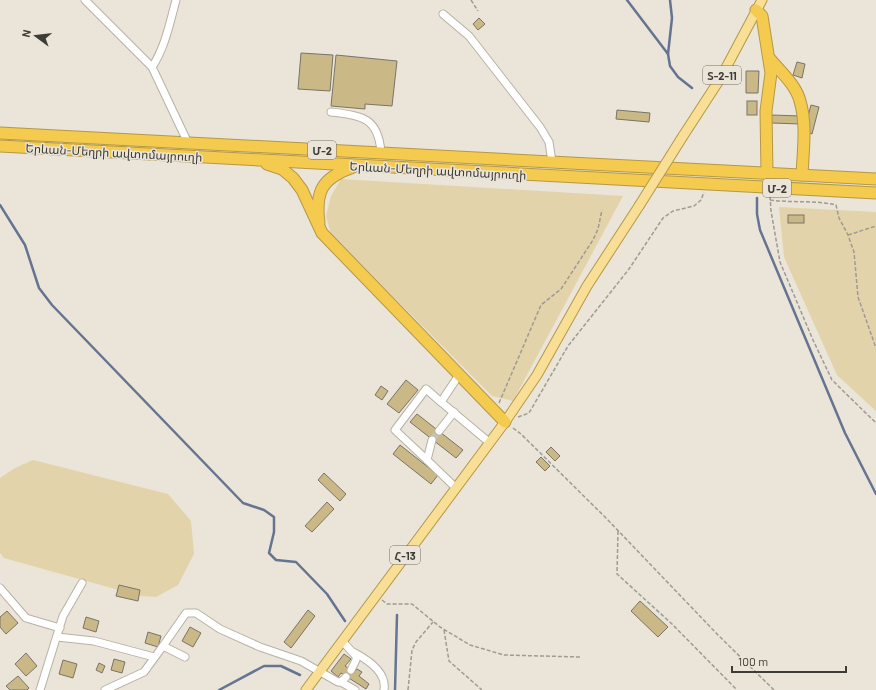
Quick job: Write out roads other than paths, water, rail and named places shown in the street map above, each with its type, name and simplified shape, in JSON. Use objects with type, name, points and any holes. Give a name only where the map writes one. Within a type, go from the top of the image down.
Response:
[{"type":"highway","points":[[756,10],[762,16],[770,59],[770,82],[766,111],[768,173]]},
{"type":"highway","points":[[770,59],[796,91],[800,101],[802,115],[802,175]]},
{"type":"highway","name":"Երևան-Մեղրի ավտոմայրուղի","points":[[0,133],[876,179]]},
{"type":"highway","name":"Երևան-Մեղրի ավտոմայրուղի","points":[[0,146],[876,193]]},
{"type":"highway","points":[[254,160],[282,169],[293,178],[302,190],[322,233],[459,376],[494,411],[509,422]]},
{"type":"highway","points":[[322,233],[318,204],[321,190],[324,184],[337,173],[356,165]]},
{"type":"main road","name":"Տ-2-11","points":[[659,174],[720,79],[762,0]]},
{"type":"main road","name":"Հ-13","points":[[306,689],[455,487],[509,422],[587,286],[659,174]]},
{"type":"street","points":[[85,0],[152,67],[188,143]]},
{"type":"street","points":[[152,67],[158,60],[176,0]]},
{"type":"street","points":[[443,14],[469,36],[540,127],[550,142],[552,162]]},
{"type":"street","points":[[332,112],[360,116],[371,124],[380,140],[381,152]]},
{"type":"street","points":[[441,402],[459,376]]},
{"type":"street","points":[[455,487],[395,430],[426,389],[490,443]]},
{"type":"street","points":[[439,431],[454,412]]},
{"type":"street","points":[[427,460],[432,440]]},
{"type":"street","points":[[40,690],[69,603],[82,583]]},
{"type":"street","points":[[0,588],[26,618],[60,628]]},
{"type":"street","points":[[105,690],[144,672],[186,613],[196,613],[220,629],[260,647],[301,661],[319,672],[344,679],[355,690]]},
{"type":"street","points":[[57,637],[94,641],[154,658]]},
{"type":"street","points":[[342,641],[355,653],[373,665],[381,675],[385,684],[384,690]]},
{"type":"street","points":[[163,646],[185,657]]},
{"type":"street","points":[[351,670],[356,660],[355,653]]},
{"type":"waterway","points":[[627,0],[668,54]]},
{"type":"waterway","points":[[670,0],[672,18],[668,54],[670,66],[678,77],[692,88]]},
{"type":"waterway","points":[[757,198],[757,214],[760,230],[845,433],[876,494]]},
{"type":"waterway","points":[[0,205],[25,245],[39,288],[52,305],[243,503],[264,510],[274,517],[274,532],[269,553],[276,560],[296,562],[327,594],[345,621]]},
{"type":"waterway","points":[[395,690],[397,615]]},
{"type":"waterway","points":[[219,690],[264,666],[281,666],[300,675]]},
{"type":"tunnel","points":[[432,440],[439,431]]}]
